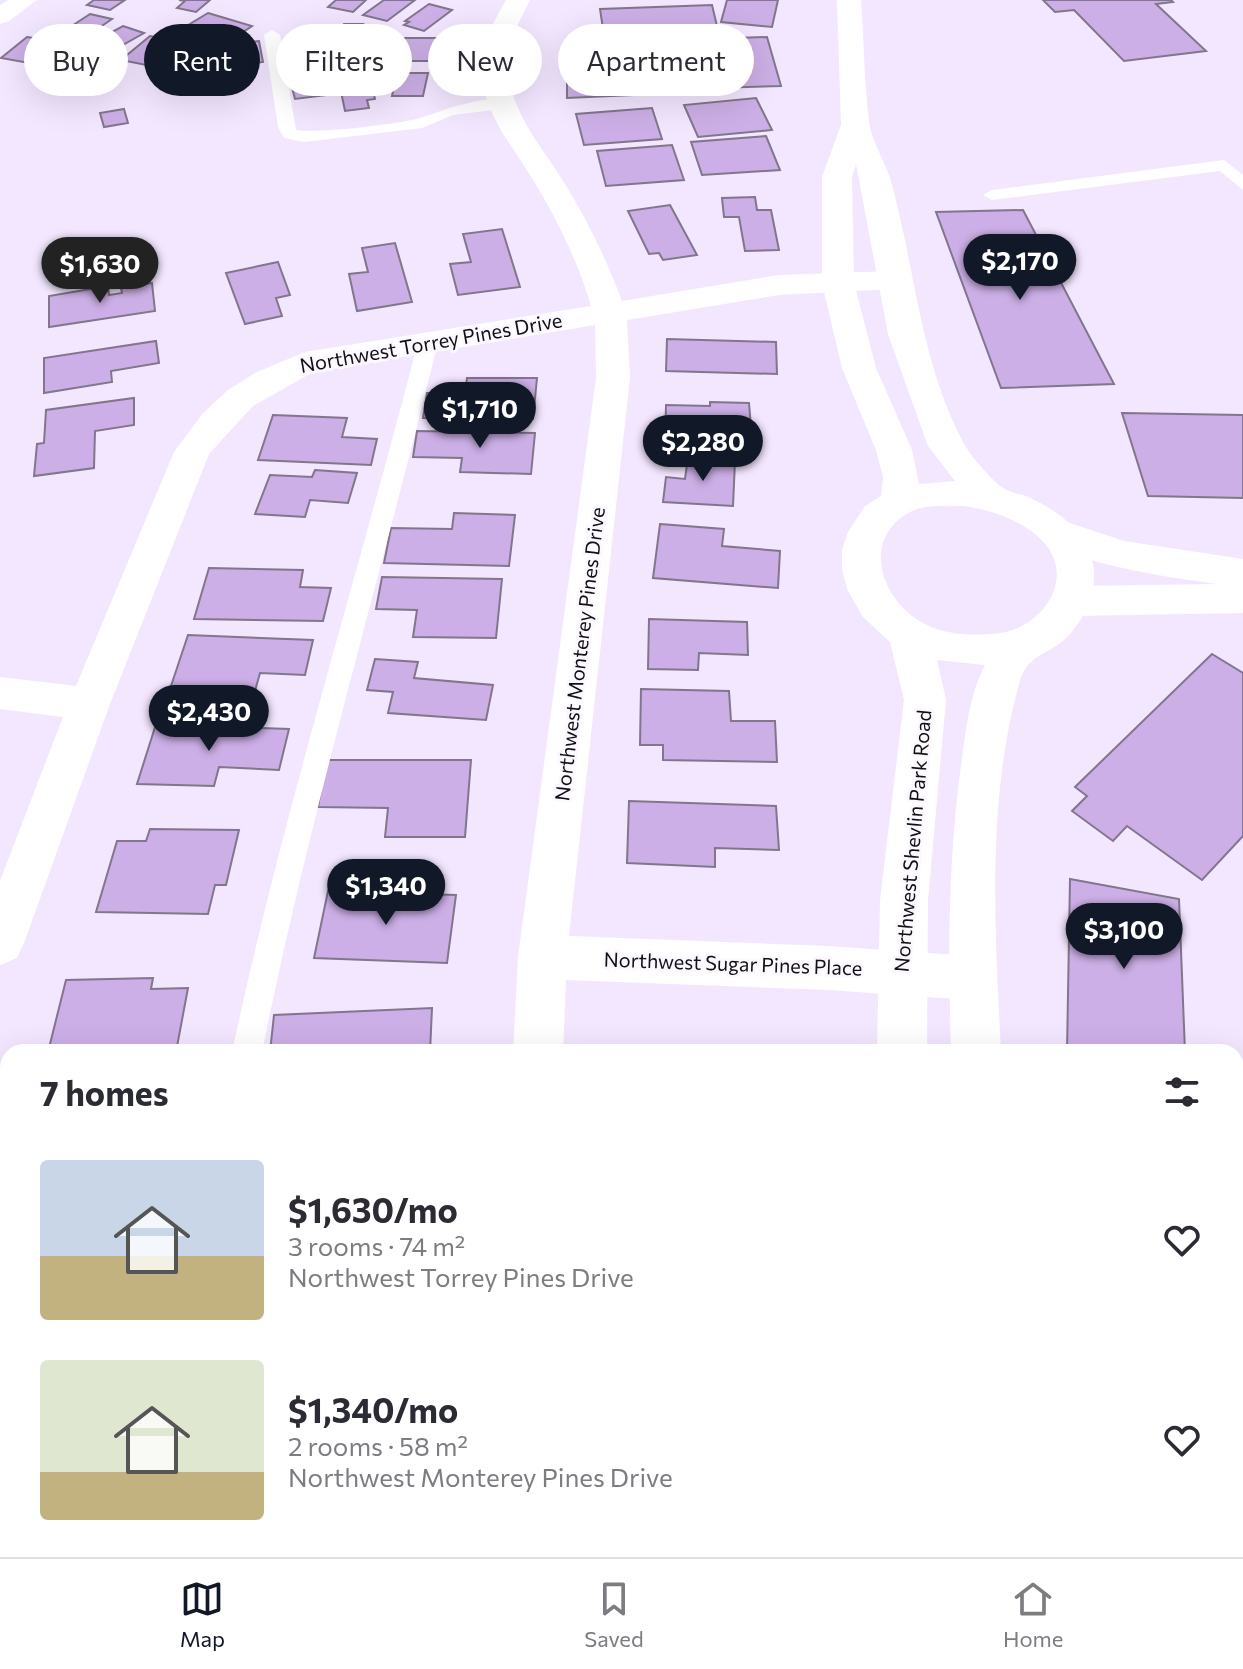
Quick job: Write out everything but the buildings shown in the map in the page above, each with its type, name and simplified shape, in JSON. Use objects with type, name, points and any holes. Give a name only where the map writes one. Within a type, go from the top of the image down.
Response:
[{"type":"street","points":[[0,16],[25,0]]},
{"type":"street","name":"Northwest Monterey Pines Drive","points":[[518,0],[499,40],[495,63],[501,104],[514,133],[564,208],[609,311],[613,378],[542,957],[538,1044]]},
{"type":"street","points":[[849,0],[855,125],[875,177],[892,280],[918,376],[946,446],[987,495]]},
{"type":"street","points":[[855,125],[837,177],[838,283],[859,368],[898,464],[901,477],[899,502]]},
{"type":"street","name":"Northwest Torrey Pines Drive","points":[[0,943],[89,704],[192,452],[213,419],[264,380],[305,363],[609,311],[779,285],[892,280]]},
{"type":"street","points":[[1055,531],[1070,553],[1076,577],[1072,601],[1060,620],[1019,645],[979,650],[943,646],[907,634],[883,612],[868,591],[860,567],[861,542],[870,522],[899,502],[942,494],[987,495],[1028,513],[1055,531],[1088,546],[1136,560],[1243,573]]},
{"type":"street","points":[[1072,601],[1243,598]]},
{"type":"street","name":"Northwest Shevlin Park Road","points":[[902,1044],[904,900],[925,700],[919,667],[907,634]]},
{"type":"street","points":[[975,1044],[971,978],[976,824],[990,711],[1000,676],[1019,645]]},
{"type":"street","points":[[0,693],[89,704]]},
{"type":"street","name":"Northwest Sugar Pines Place","points":[[542,957],[901,972],[971,978]]},
{"type":"lane","points":[[272,35],[286,127],[290,134],[304,137],[422,123],[449,111],[501,104]]},
{"type":"lane","points":[[992,195],[1224,165],[1243,185]]},
{"type":"lane","points":[[249,1044],[277,907],[377,546],[428,342]]}]
